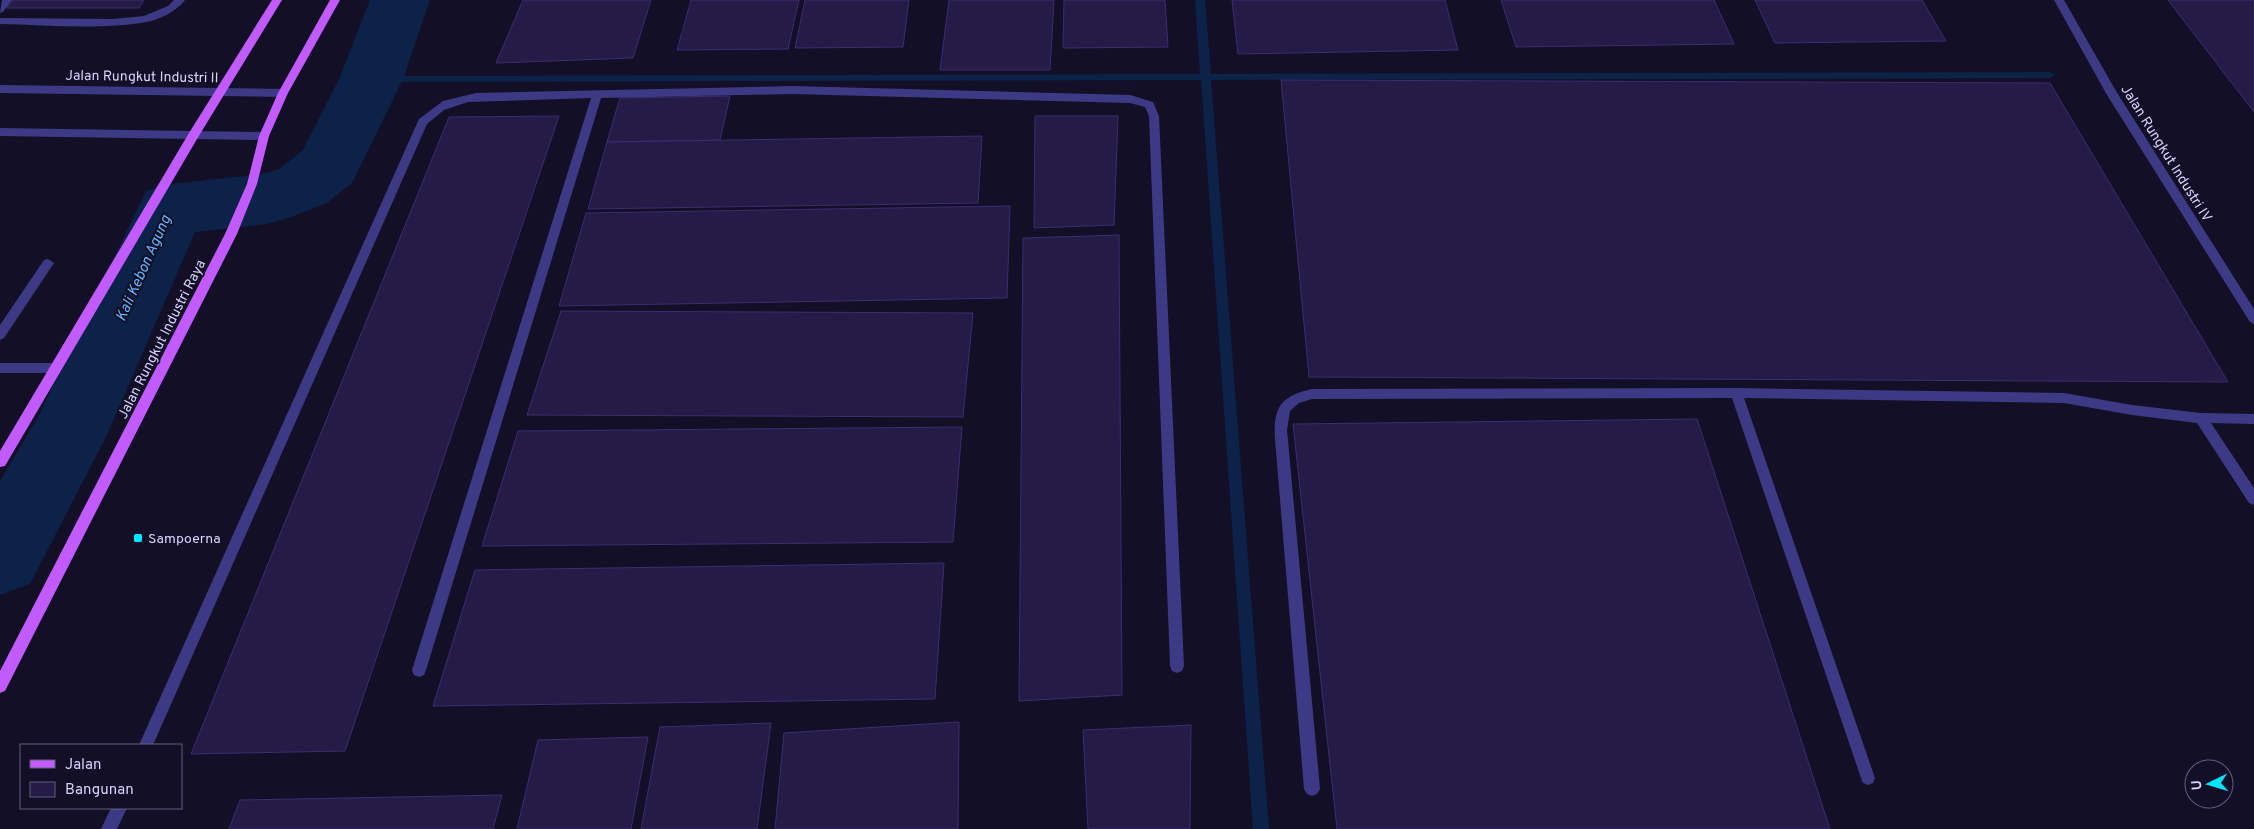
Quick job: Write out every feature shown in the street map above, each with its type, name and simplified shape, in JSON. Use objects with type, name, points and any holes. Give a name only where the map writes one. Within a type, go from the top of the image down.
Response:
[{"type":"main road","points":[[0,462],[192,136],[277,0]]},
{"type":"main road","name":"Jalan Rungkut Industri Raya","points":[[0,686],[231,234],[252,184],[264,136],[283,92],[335,0]]},
{"type":"street","points":[[0,10],[7,0]]},
{"type":"street","points":[[0,21],[113,22],[139,20],[159,15],[180,0]]},
{"type":"street","name":"Jalan Rungkut Industri IV","points":[[2059,0],[2111,92],[2254,319]]},
{"type":"street","name":"Jalan Rungkut Industri II","points":[[0,89],[283,92]]},
{"type":"street","points":[[146,744],[423,122],[434,110],[446,102],[461,98],[793,90],[1130,99],[1149,105],[1154,116],[1177,666]]},
{"type":"street","points":[[419,670],[597,94]]},
{"type":"street","points":[[0,132],[264,136]]},
{"type":"street","points":[[0,335],[48,263]]},
{"type":"street","points":[[0,368],[56,368]]},
{"type":"street","points":[[1736,393],[1868,778]]},
{"type":"street","points":[[1312,789],[1280,424],[1280,416],[1288,405],[1299,396],[1312,394],[1736,393],[2064,398],[2132,410],[2201,418],[2254,419]]},
{"type":"street","points":[[2201,418],[2254,499]]},
{"type":"street","points":[[109,829],[119,809]]},
{"type":"building","points":[[13,0],[144,0],[139,8],[7,8]]},
{"type":"building","points":[[523,0],[651,0],[633,58],[496,63]]},
{"type":"building","points":[[691,0],[799,0],[788,49],[677,50]]},
{"type":"building","points":[[805,0],[909,0],[903,47],[795,48]]},
{"type":"building","points":[[949,0],[1054,0],[1050,70],[940,70]]},
{"type":"building","points":[[1064,0],[1165,0],[1168,47],[1063,48]]},
{"type":"building","points":[[1232,0],[1445,0],[1458,50],[1238,54]]},
{"type":"building","points":[[1501,0],[1714,0],[1734,44],[1516,47]]},
{"type":"building","points":[[1755,0],[1922,0],[1946,41],[1775,43]]},
{"type":"building","points":[[2168,0],[2254,0],[2254,112]]},
{"type":"building","points":[[1281,80],[2050,83],[2228,382],[1309,377]]},
{"type":"building","points":[[730,96],[720,140],[607,142],[620,98]]},
{"type":"building","points":[[559,116],[345,751],[191,754],[449,117]]},
{"type":"building","points":[[1035,116],[1118,116],[1114,225],[1034,228]]},
{"type":"building","points":[[982,136],[978,203],[588,209],[607,142]]},
{"type":"building","points":[[1010,206],[1007,298],[559,306],[586,213]]},
{"type":"building","points":[[1119,235],[1122,695],[1019,701],[1023,238]]},
{"type":"building","points":[[561,311],[973,313],[963,417],[527,415]]},
{"type":"building","points":[[1697,419],[1830,829],[1337,829],[1293,424]]},
{"type":"building","points":[[962,427],[953,542],[482,546],[518,431]]},
{"type":"building","points":[[944,563],[935,699],[433,706],[475,570]]},
{"type":"building","points":[[959,722],[958,829],[775,829],[784,733]]},
{"type":"building","points":[[771,723],[757,829],[641,829],[660,727]]},
{"type":"building","points":[[1191,725],[1190,829],[1088,829],[1083,730]]},
{"type":"building","points":[[648,737],[631,829],[517,829],[538,740]]},
{"type":"building","points":[[502,795],[493,829],[229,829],[240,800]]},
{"type":"waterway","name":"Kali Kebon Agung","points":[[0,558],[69,433],[170,209],[267,199],[303,186],[328,166],[371,79],[400,0]]},
{"type":"waterway","points":[[1200,0],[1206,77]]},
{"type":"waterway","points":[[1206,77],[2050,75]]},
{"type":"waterway","points":[[371,79],[1206,77]]},
{"type":"waterway","points":[[1206,77],[1261,829]]},
{"type":"place","name":"Sampoerna","points":[[138,538]]}]
